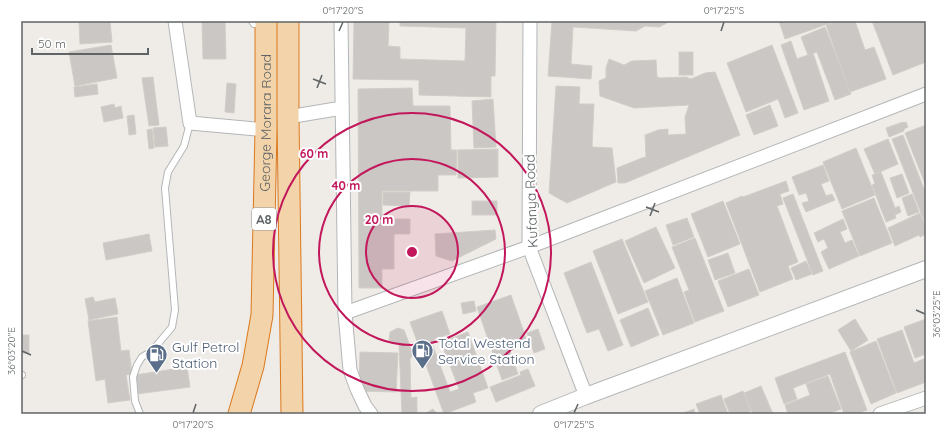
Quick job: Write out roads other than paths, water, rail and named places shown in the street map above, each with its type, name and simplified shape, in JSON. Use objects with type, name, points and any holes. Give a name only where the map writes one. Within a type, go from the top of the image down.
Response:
[{"type":"highway","name":"George Morara Road","points":[[288,21],[292,414]]},
{"type":"highway","name":"George Morara Road","points":[[239,414],[253,366],[262,315],[266,130],[261,23]]},
{"type":"street","points":[[175,21],[190,123],[266,130]]},
{"type":"street","points":[[341,21],[346,313],[350,370],[357,389],[371,414]]},
{"type":"street","name":"Kufanya Road","points":[[530,21],[529,247],[586,396]]},
{"type":"street","points":[[346,313],[529,247],[926,94]]},
{"type":"street","points":[[288,117],[342,108]]},
{"type":"street","points":[[541,414],[926,269]]},
{"type":"street","points":[[880,414],[926,398]]},
{"type":"lane","points":[[140,414],[135,401],[133,377],[137,365],[142,357],[152,351],[172,327],[175,310],[165,188],[168,172],[184,146],[190,123]]},
{"type":"place","name":"Total Westend Service Station","points":[[423,370]]},
{"type":"place","name":"Gulf Petrol Station","points":[[156,374]]}]
